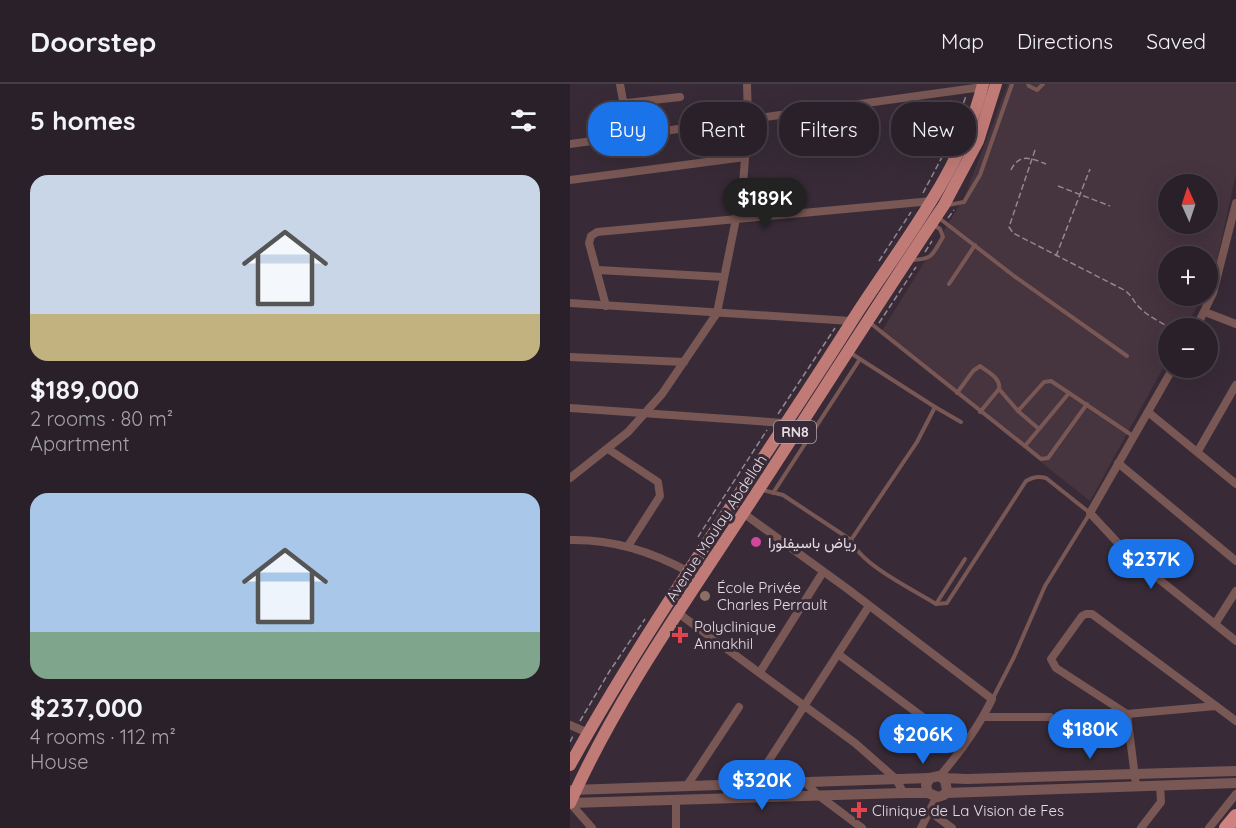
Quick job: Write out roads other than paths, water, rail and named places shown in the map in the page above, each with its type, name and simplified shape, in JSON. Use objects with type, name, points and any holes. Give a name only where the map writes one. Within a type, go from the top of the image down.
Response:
[{"type":"highway","points":[[1226,828],[1236,816]]},
{"type":"main road","name":"Avenue Moulay Abdellah","points":[[570,765],[689,572],[758,468],[784,423],[839,344],[851,321],[938,203],[978,141],[996,84]]},
{"type":"main road","name":"Avenue Moulay Abdellah","points":[[570,803],[573,790],[600,740],[699,578],[934,220],[938,203],[983,86]]},
{"type":"street","points":[[620,84],[623,101],[627,103],[680,97]]},
{"type":"street","points":[[747,84],[748,102]]},
{"type":"street","points":[[767,117],[983,86]]},
{"type":"street","points":[[570,144],[680,129]]},
{"type":"street","points":[[570,180],[745,157],[737,218],[717,313],[662,394],[646,412],[628,432],[608,449],[574,471],[570,478]]},
{"type":"street","points":[[606,306],[590,243],[591,236],[597,232],[737,218],[938,203]]},
{"type":"street","points":[[1202,318],[1213,293],[1236,203]]},
{"type":"street","points":[[597,270],[723,277]]},
{"type":"street","points":[[570,303],[851,321]]},
{"type":"street","points":[[1205,312],[1236,324]]},
{"type":"street","points":[[570,357],[684,362]]},
{"type":"street","points":[[1167,378],[1090,513],[1130,556],[1236,641]]},
{"type":"street","points":[[1198,451],[1236,385]]},
{"type":"street","points":[[570,408],[784,423]]},
{"type":"street","points":[[1148,412],[1236,484]]},
{"type":"street","points":[[608,449],[658,482],[660,489],[660,496],[628,546]]},
{"type":"street","points":[[1118,463],[1236,561]]},
{"type":"street","points":[[743,513],[992,699],[984,717],[963,747],[938,777],[926,785],[936,795]]},
{"type":"street","points":[[570,540],[606,541],[628,546],[666,559],[689,572]]},
{"type":"street","points":[[760,672],[823,572]]},
{"type":"street","points":[[1215,624],[1236,591]]},
{"type":"street","points":[[753,784],[869,606]]},
{"type":"street","points":[[678,614],[855,743],[896,779],[904,794]]},
{"type":"street","points":[[1216,706],[1127,714],[1056,668],[1051,664],[1051,659],[1082,616],[1092,614],[1216,706],[1236,721]]},
{"type":"street","points":[[838,654],[963,747]]},
{"type":"street","points":[[686,787],[739,707]]},
{"type":"street","points":[[1127,714],[1136,785]]},
{"type":"street","points":[[984,717],[1050,717]]},
{"type":"street","points":[[570,725],[588,733]]},
{"type":"street","points":[[573,790],[938,777],[967,779],[1236,771]]},
{"type":"street","points":[[921,828],[936,795],[947,785],[938,777]]},
{"type":"street","points":[[805,782],[818,795],[862,828]]},
{"type":"street","points":[[570,803],[818,795],[936,795],[1136,785],[1236,783]]},
{"type":"street","points":[[1141,828],[1161,802],[1160,785]]},
{"type":"street","points":[[1209,828],[1236,794]]},
{"type":"street","points":[[675,828],[676,799]]},
{"type":"street","points":[[570,803],[592,828]]},
{"type":"street","points":[[929,812],[952,828]]},
{"type":"lane","points":[[938,203],[964,202],[980,175],[1012,84]]},
{"type":"lane","points":[[1028,84],[1037,90],[1043,84]]},
{"type":"lane","points":[[934,220],[975,245],[1014,276],[1127,356]]},
{"type":"lane","points":[[949,284],[975,245]]},
{"type":"lane","points":[[868,321],[1041,459],[1048,458],[1087,404]]},
{"type":"lane","points":[[848,352],[961,422]]},
{"type":"lane","points":[[773,493],[860,359]]},
{"type":"lane","points":[[957,393],[973,371],[980,366],[1000,384],[999,389],[981,411]]},
{"type":"lane","points":[[1018,411],[1044,382],[1051,381],[1133,437]]},
{"type":"lane","points":[[999,389],[1018,411],[1039,429]]},
{"type":"lane","points":[[1025,446],[1069,393]]},
{"type":"lane","points":[[850,540],[917,442],[934,407]]},
{"type":"lane","points":[[759,489],[783,495],[850,540],[855,550],[868,563],[936,604],[947,603],[1026,481],[1039,476],[1046,478],[1090,513],[1045,586],[1014,657],[992,699]]},
{"type":"lane","points":[[936,604],[965,559]]},
{"type":"place","name":"رياض باسيفلورا","points":[[756,542]]},
{"type":"place","name":"École Privée Charles Perrault","points":[[705,596]]},
{"type":"place","name":"Polyclinique Annakhil","points":[[680,635]]},
{"type":"place","name":"Clinique de La Vision de Fes","points":[[859,810]]}]
